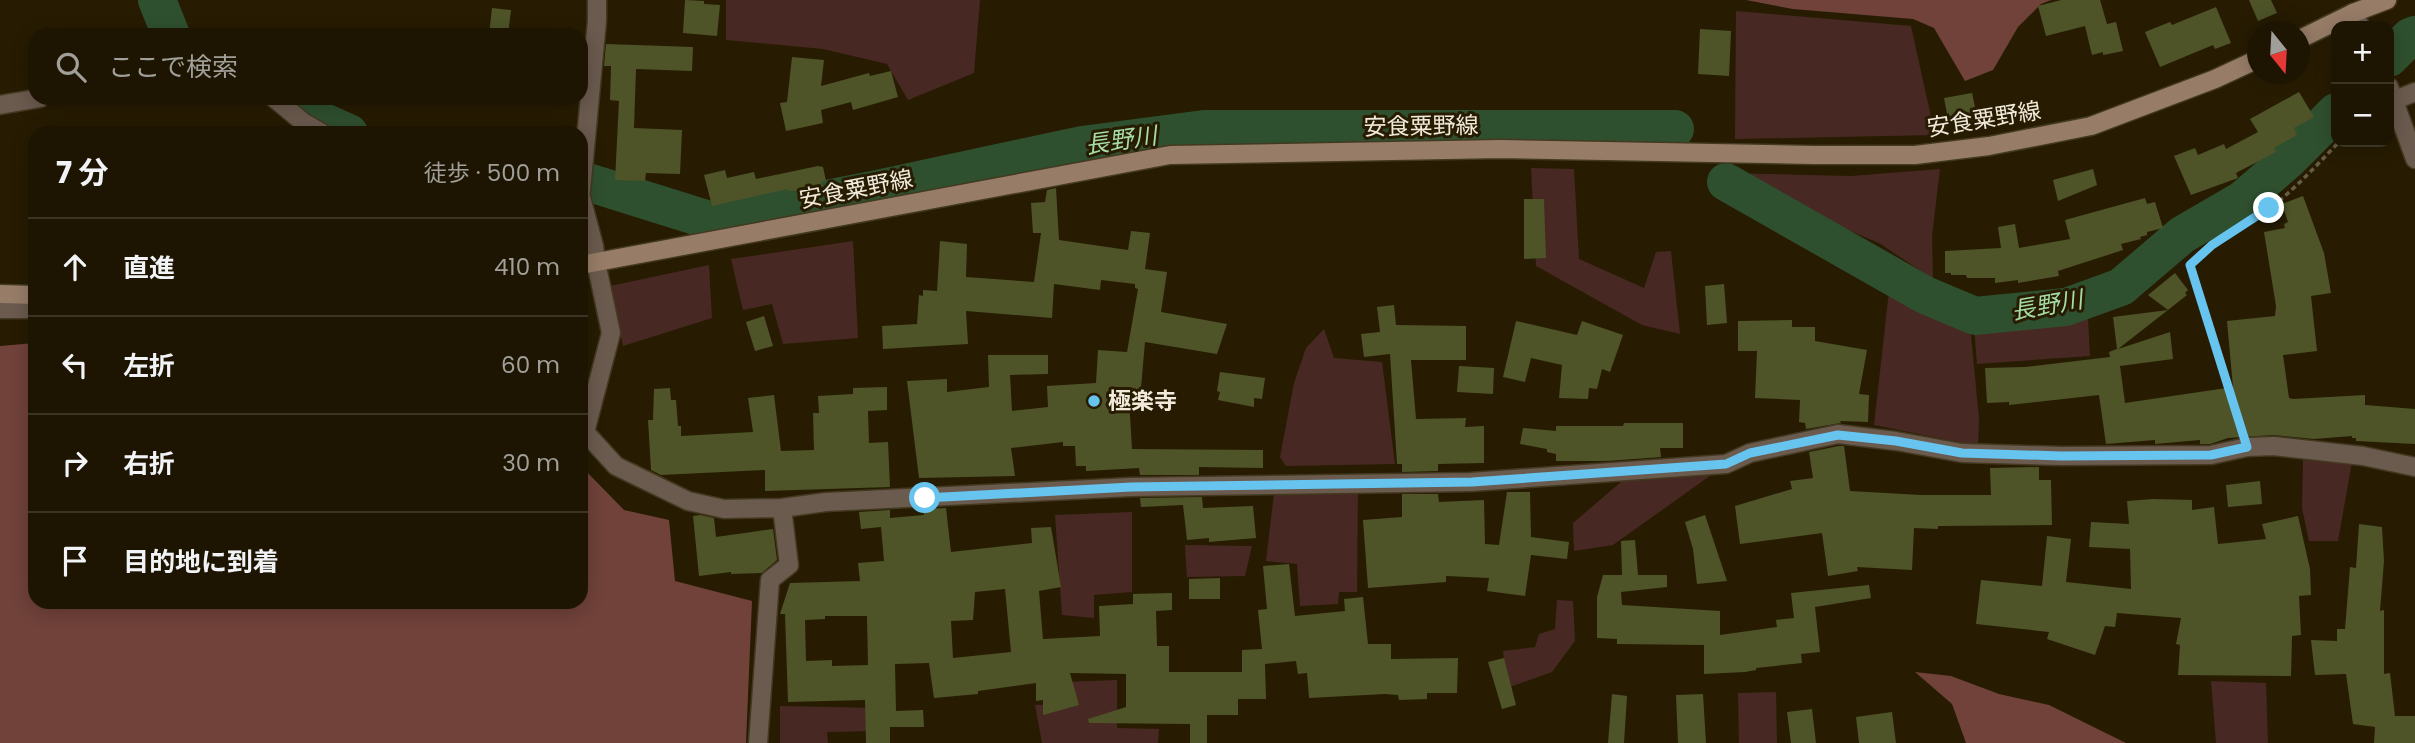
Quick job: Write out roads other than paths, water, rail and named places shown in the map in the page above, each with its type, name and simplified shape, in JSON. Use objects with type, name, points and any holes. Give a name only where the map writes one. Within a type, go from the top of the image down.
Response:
[{"type":"main road","points":[[2310,36],[2357,20],[2387,0]]},
{"type":"main road","name":"安食粟野線","points":[[588,263],[1170,155],[1501,149],[1915,155],[1989,146],[2091,126],[2247,64]]},
{"type":"main road","points":[[0,294],[28,295]]},
{"type":"street","points":[[587,126],[597,0]]},
{"type":"street","points":[[2394,94],[2415,92]]},
{"type":"street","points":[[0,105],[28,100]]},
{"type":"street","points":[[2394,100],[2415,159]]},
{"type":"street","points":[[282,105],[310,126]]},
{"type":"street","points":[[588,223],[594,246],[588,263],[611,333],[588,414]]},
{"type":"street","points":[[0,309],[28,309]]},
{"type":"street","points":[[588,436],[616,466],[688,500],[724,509],[782,508],[827,502],[1131,487],[1472,482],[1726,464],[1750,453],[1838,435],[1896,441],[1962,453],[2061,456],[2211,455],[2247,447],[2274,446],[2363,456],[2415,467]]},
{"type":"street","points":[[758,743],[770,580],[789,565],[782,508]]},
{"type":"waterway","name":"長野川","points":[[157,0],[168,28]]},
{"type":"waterway","name":"長野川","points":[[2394,53],[2415,35]]},
{"type":"waterway","name":"長野川","points":[[299,105],[313,117],[333,126]]},
{"type":"waterway","name":"長野川","points":[[1726,182],[1925,295],[1975,316],[2066,307],[2121,287],[2182,235],[2242,200],[2287,161],[2331,117]]},
{"type":"waterway","name":"長野川","points":[[588,182],[712,221],[1082,145],[1204,129],[1675,129]]},
{"type":"place","name":"極楽寺","points":[[1094,401]]}]
